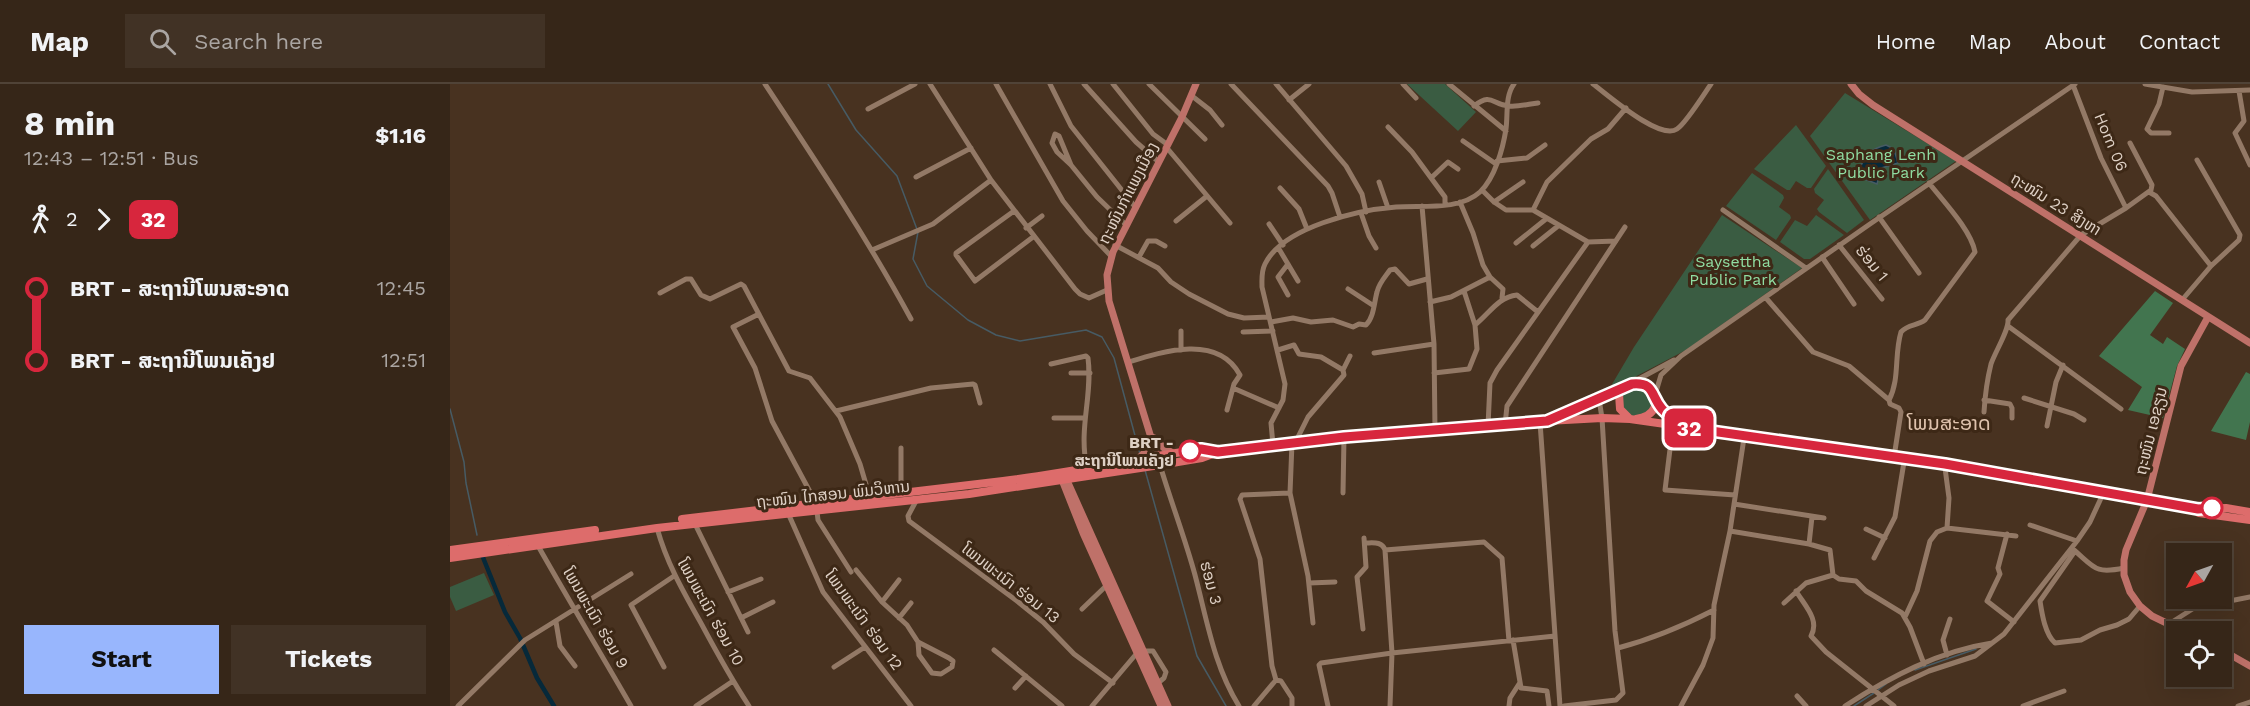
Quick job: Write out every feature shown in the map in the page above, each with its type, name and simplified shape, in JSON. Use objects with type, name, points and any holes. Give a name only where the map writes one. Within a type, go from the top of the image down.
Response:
[{"type":"highway","name":"ຖະໜົນ ໄກສອນ ພົມວິຫານ","points":[[1544,421],[1629,385]]},
{"type":"highway","points":[[1629,385],[1645,385],[1655,398],[1654,408],[1649,415],[1633,419],[1624,415],[1618,402],[1619,394],[1629,385]]},
{"type":"highway","name":"ຖະໜົນ ໄກສອນ ພົມວິຫານ","points":[[1655,398],[1670,417],[1700,432],[1945,468],[2102,496],[2198,509],[2226,507],[2250,512]]},
{"type":"highway","name":"ຖະໜົນ ໄກສອນ ພົມວິຫານ","points":[[1153,459],[1202,458],[1218,452],[1344,437],[1544,421],[1633,419],[2026,478],[2250,520]]},
{"type":"highway","name":"ຖະໜົນ ໄກສອນ ພົມວິຫານ","points":[[450,550],[817,507],[916,501],[1134,463],[1173,453],[1201,449],[1218,452]]},
{"type":"highway","name":"ຖະໜົນ ໄກສອນ ພົມວິຫານ","points":[[450,558],[657,528],[788,513],[901,492],[1063,476],[1087,468],[1134,463]]},
{"type":"main road","name":"ຖະໜົນກຳແພງເມືອງ","points":[[1153,459],[1151,433],[1107,290],[1111,256],[1115,246],[1182,117],[1195,84]]},
{"type":"main road","name":"ຖະໜົນ 23 ສິງຫາ","points":[[1851,84],[1873,105],[2250,343]]},
{"type":"main road","name":"ຖະໜົນ ເອຊຽນ","points":[[2124,568],[2126,550],[2146,502],[2181,366],[2208,317]]},
{"type":"main road","points":[[1151,433],[1164,448],[1173,453]]},
{"type":"main road","points":[[1134,463],[1153,459],[1151,433]]},
{"type":"main road","points":[[1063,476],[1107,585],[1168,706]]},
{"type":"main road","points":[[1063,476],[1140,652],[1161,706]]},
{"type":"main road","points":[[2124,568],[2130,592],[2140,606],[2152,616],[2166,623]]},
{"type":"main road","points":[[2232,656],[2250,666]]},
{"type":"street","points":[[765,84],[811,152],[872,250],[911,319]]},
{"type":"street","points":[[868,109],[915,84]]},
{"type":"street","points":[[930,84],[991,180],[1026,228],[1080,294],[1089,298],[1107,290]]},
{"type":"street","points":[[996,84],[1063,201],[1111,256]]},
{"type":"street","points":[[1050,84],[1071,126],[1136,208]]},
{"type":"street","points":[[1084,84],[1136,142],[1159,162]]},
{"type":"street","points":[[1113,84],[1230,223]]},
{"type":"street","points":[[1149,84],[1205,139]]},
{"type":"street","points":[[1231,84],[1328,186],[1340,217]]},
{"type":"street","points":[[1276,84],[1346,166],[1362,194],[1363,212],[1369,236],[1376,248]]},
{"type":"street","points":[[1289,100],[1309,84]]},
{"type":"street","points":[[1402,84],[1416,98]]},
{"type":"street","points":[[1449,84],[1506,131]]},
{"type":"street","points":[[1273,445],[1271,426],[1286,390],[1262,287],[1262,273],[1267,261],[1281,247],[1307,229],[1340,217],[1388,208],[1422,207],[1460,202],[1482,190],[1496,162],[1506,131],[1509,94],[1513,84]]},
{"type":"street","points":[[1593,84],[1652,127],[1665,132],[1677,129],[1711,84]]},
{"type":"street","points":[[1629,385],[1680,356],[1766,298],[1879,217],[2074,84]]},
{"type":"street","name":"Hom 06","points":[[2074,84],[2101,158],[2127,208]]},
{"type":"street","points":[[2145,84],[2192,92],[2250,90]]},
{"type":"street","points":[[2163,87],[2159,104],[2147,129],[2151,133],[2169,133]]},
{"type":"street","points":[[2239,91],[2244,121],[2235,133],[2250,165]]},
{"type":"street","points":[[1191,96],[1210,110],[1222,124]]},
{"type":"street","points":[[1474,106],[1484,99],[1508,106],[1538,103]]},
{"type":"street","points":[[1533,210],[1547,182],[1582,146],[1613,125],[1626,108]]},
{"type":"street","points":[[1388,127],[1412,152],[1444,197],[1445,204]]},
{"type":"street","points":[[1071,165],[1065,146],[1055,134],[1053,148],[1126,225]]},
{"type":"street","points":[[1462,141],[1496,162],[1522,160],[1545,145]]},
{"type":"street","points":[[1984,412],[1984,400],[1991,366],[1997,347],[2008,326],[2007,320],[2081,235],[2149,192],[2152,185],[2130,143]]},
{"type":"street","points":[[916,177],[971,148]]},
{"type":"street","points":[[2182,300],[2211,266],[2239,240],[2240,235],[2197,160]]},
{"type":"street","points":[[1431,178],[1448,162],[1458,169]]},
{"type":"street","points":[[872,250],[930,225],[991,180]]},
{"type":"street","points":[[1379,182],[1388,208]]},
{"type":"street","points":[[1494,202],[1523,182]]},
{"type":"street","points":[[1889,400],[1894,393],[1898,373],[1899,339],[1902,330],[1925,320],[1975,252],[1958,221],[1929,183]]},
{"type":"street","points":[[1280,188],[1299,209],[1307,229]]},
{"type":"street","points":[[1482,190],[1506,210],[1533,210],[1588,242],[1616,241]]},
{"type":"street","points":[[2149,192],[2156,196],[2211,266]]},
{"type":"street","points":[[1176,221],[1208,196]]},
{"type":"street","points":[[1460,202],[1483,265],[1490,277],[1503,289],[1502,298],[1488,315],[1475,325]]},
{"type":"street","points":[[1422,207],[1434,344],[1435,431]]},
{"type":"street","points":[[1723,210],[1806,268]]},
{"type":"street","points":[[1014,211],[957,253],[956,255],[975,281],[1034,237]]},
{"type":"street","points":[[1026,228],[1042,216]]},
{"type":"street","points":[[1879,217],[1919,273]]},
{"type":"street","points":[[1516,243],[1546,219]]},
{"type":"street","points":[[1269,224],[1298,281]]},
{"type":"street","points":[[1533,246],[1558,226]]},
{"type":"street","points":[[1505,425],[1507,406],[1625,227]]},
{"type":"street","points":[[1139,257],[1148,241],[1156,241],[1165,246]]},
{"type":"street","points":[[1488,426],[1490,383],[1497,370],[1588,242]]},
{"type":"street","name":"ຮ່ອມ 1","points":[[1839,245],[1882,299]]},
{"type":"street","points":[[1115,246],[1158,268],[1171,282],[1189,294],[1228,314],[1244,318],[1293,318],[1311,322],[1333,320],[1353,327],[1359,324],[1366,325],[1369,324],[1381,282],[1390,270],[1397,271],[1408,284],[1427,279]]},
{"type":"street","points":[[1822,257],[1854,304]]},
{"type":"street","points":[[1288,264],[1278,277],[1288,295]]},
{"type":"street","points":[[1430,302],[1452,297],[1490,277]]},
{"type":"street","points":[[660,293],[691,279],[701,296],[710,299],[741,284],[789,371],[810,378],[836,411],[860,464],[870,498]]},
{"type":"street","points":[[1348,289],[1374,306]]},
{"type":"street","points":[[1434,373],[1469,369],[1477,349],[1475,325],[1464,291]]},
{"type":"street","points":[[1502,298],[1517,295],[1538,312]]},
{"type":"street","points":[[1766,298],[1813,352],[1849,366],[1889,400],[1890,404],[1899,408],[1901,412],[1894,457]]},
{"type":"street","points":[[759,314],[733,327],[755,368],[772,421],[817,507],[818,520],[837,554],[907,625],[918,642],[919,654],[932,673],[941,674],[952,667],[952,661],[949,658],[918,642]]},
{"type":"street","points":[[2008,326],[2121,409]]},
{"type":"street","points":[[1181,331],[1181,350]]},
{"type":"street","points":[[1243,332],[1273,331]]},
{"type":"street","points":[[1374,353],[1434,344]]},
{"type":"street","points":[[1278,350],[1294,345],[1299,354],[1321,357],[1343,370]]},
{"type":"street","points":[[1129,362],[1160,352],[1209,349],[1229,360],[1240,375],[1233,388],[1227,410]]},
{"type":"street","points":[[1051,364],[1086,356],[1090,373],[1083,431],[1087,468]]},
{"type":"street","points":[[1313,623],[1309,583],[1290,493],[1293,443],[1308,417],[1344,375],[1343,370],[1350,356]]},
{"type":"street","points":[[1655,398],[1661,375],[1680,356]]},
{"type":"street","points":[[2047,426],[2056,382],[2063,365]]},
{"type":"street","points":[[1071,373],[1090,373]]},
{"type":"street","points":[[836,411],[931,388],[973,384],[980,402]]},
{"type":"street","points":[[1233,388],[1279,408]]},
{"type":"street","points":[[2024,398],[2074,414],[2084,420]]},
{"type":"street","points":[[1544,421],[1555,636],[1562,706],[1616,700],[1623,693],[1599,399]]},
{"type":"street","points":[[1984,400],[2010,404],[2012,418]]},
{"type":"street","points":[[1054,418],[1084,418]]},
{"type":"street","points":[[1672,425],[1665,490],[1735,495]]},
{"type":"street","points":[[1343,493],[1344,437]]},
{"type":"street","points":[[1681,706],[1710,649],[1714,610],[1730,531],[1744,438]]},
{"type":"street","points":[[901,448],[901,492]]},
{"type":"street","name":"ຮ່ອມ 3","points":[[1153,459],[1182,530],[1214,651],[1224,678],[1239,706]]},
{"type":"street","points":[[1874,558],[1895,517],[1904,462]]},
{"type":"street","points":[[1945,468],[1949,498],[1947,528]]},
{"type":"street","points":[[1276,680],[1268,634],[1260,559],[1240,499],[1242,495],[1290,493]]},
{"type":"street","points":[[2102,496],[2090,522],[2040,601],[2051,640],[2055,643],[2081,640],[2129,619],[2140,606]]},
{"type":"street","name":"ໂພນພະເນົາ ຮ່ອມ 13","points":[[916,501],[908,516],[909,521],[1017,601],[1043,622],[1074,654],[1113,683]]},
{"type":"street","points":[[1734,504],[1824,518]]},
{"type":"street","name":"ໂພນພະເນົາ ຮ່ອມ 12","points":[[788,513],[819,586],[911,706]]},
{"type":"street","points":[[1809,544],[1812,517]]},
{"type":"street","points":[[695,524],[748,632]]},
{"type":"street","points":[[2030,525],[2077,541]]},
{"type":"street","name":"ໂພນພະເນົາ ຮ່ອມ 10","points":[[657,528],[674,576],[733,681],[750,706]]},
{"type":"street","points":[[1905,617],[1917,591],[1930,541],[1937,532],[1947,528],[2016,536]]},
{"type":"street","points":[[1866,529],[1885,538]]},
{"type":"street","points":[[1730,531],[1809,544],[1830,550],[1833,575],[1839,579],[1856,581],[1866,591],[1902,613],[1924,664]]},
{"type":"street","points":[[2007,534],[1998,565],[2000,574],[1987,601],[2014,622]]},
{"type":"street","points":[[1363,629],[1357,577],[1366,567],[1365,541],[1378,543],[1384,546],[1385,550],[1392,653],[1390,706]]},
{"type":"street","points":[[1385,550],[1484,542],[1502,558],[1511,641],[1519,684],[1524,689],[1546,691],[1549,706]]},
{"type":"street","name":"ໂພນພະເນົາ ຮ່ອມ 9","points":[[537,544],[631,706]]},
{"type":"street","points":[[2073,549],[2099,570],[2124,568]]},
{"type":"street","points":[[1866,706],[1899,685],[1929,671],[1975,656],[2004,634],[2073,549]]},
{"type":"street","points":[[458,706],[525,640],[631,574]]},
{"type":"street","points":[[1784,603],[1806,583],[1833,575]]},
{"type":"street","points":[[664,667],[631,605],[674,576]]},
{"type":"street","points":[[728,592],[761,579]]},
{"type":"street","points":[[882,602],[899,580]]},
{"type":"street","points":[[1309,583],[1335,582]]},
{"type":"street","points":[[1082,609],[1107,585]]},
{"type":"street","points":[[1796,591],[1815,622],[1815,630],[1811,636],[1826,652],[1894,706]]},
{"type":"street","points":[[2174,621],[2194,608],[2250,597]]},
{"type":"street","points":[[588,602],[594,613],[602,614]]},
{"type":"street","points":[[741,618],[773,602]]},
{"type":"street","points":[[899,618],[911,603]]},
{"type":"street","points":[[1618,648],[1682,627],[1714,610]]},
{"type":"street","points":[[1947,655],[1943,640],[1950,619]]},
{"type":"street","points":[[556,622],[560,646],[575,666]]},
{"type":"street","points":[[1328,706],[1320,663],[1555,636]]},
{"type":"street","points":[[1845,706],[1894,675],[1976,645],[1993,642]]},
{"type":"street","points":[[834,668],[865,646]]},
{"type":"street","points":[[994,650],[1062,706]]},
{"type":"street","points":[[1092,706],[1140,652],[1153,651],[1166,672],[1164,678],[1158,683]]},
{"type":"street","points":[[1015,688],[1026,676]]},
{"type":"street","points":[[1254,706],[1276,680]]},
{"type":"street","points":[[1276,680],[1281,681],[1292,698],[1292,706]]},
{"type":"street","points":[[696,706],[733,681]]},
{"type":"street","points":[[1509,706],[1510,698],[1519,684]]},
{"type":"street","points":[[2023,706],[2064,691]]},
{"type":"street","points":[[1797,696],[1806,706]]},
{"type":"street","points":[[2238,706],[2250,702]]},
{"type":"green space","points":[[1407,84],[1445,84],[1476,112],[1458,131]]},
{"type":"green space","name":"Saphang Lenh Public Park","points":[[1845,93],[1956,161],[1870,220],[1810,136]]},
{"type":"green space","points":[[1796,125],[1826,166],[1811,188],[1796,181],[1790,190],[1787,190],[1754,169]]},
{"type":"green space","points":[[1828,169],[1864,220],[1847,233],[1817,209],[1824,200],[1815,193],[1814,189]]},
{"type":"green space","points":[[1752,173],[1783,195],[1784,198],[1779,207],[1791,218],[1776,240],[1726,206]]},
{"type":"green space","name":"Saysettha Public Park","points":[[1722,215],[1802,268],[1686,350],[1608,391],[1634,347]]},
{"type":"green space","points":[[1816,215],[1844,235],[1810,259],[1804,259],[1780,242],[1795,220],[1807,226]]},
{"type":"green space","points":[[2155,291],[2173,303],[2150,335],[2163,344],[2167,337],[2185,349],[2177,366],[2163,418],[2128,410],[2142,387],[2099,356]]},
{"type":"green space","points":[[2246,372],[2250,374],[2250,422],[2246,440],[2211,431]]},
{"type":"green space","points":[[1633,384],[1649,389],[1654,407],[1637,418],[1624,414],[1620,394]]},
{"type":"green space","points":[[484,573],[494,595],[456,611],[450,597],[450,587]]},
{"type":"water","points":[[1886,145],[1894,149],[1898,163],[1881,168],[1877,184],[1862,178],[1858,174],[1865,158],[1871,151]]},
{"type":"waterway","points":[[828,84],[856,130],[897,176],[918,232],[913,259],[927,286],[968,320],[996,335],[1020,341],[1086,330],[1102,337],[1114,358],[1140,454]]},
{"type":"waterway","points":[[450,409],[464,462],[477,535]]},
{"type":"waterway","points":[[1145,470],[1197,656],[1226,706]]},
{"type":"waterway","points":[[482,555],[505,612],[520,638],[537,678],[554,706]]},
{"type":"waterway","points":[[1915,670],[1976,649]]},
{"type":"waterway","points":[[1878,690],[1886,684]]},
{"type":"waterway","points":[[1854,706],[1874,693]]},
{"type":"bus line","name":"32","points":[[1190,451],[1201,449],[1218,452],[1344,437],[1547,421],[1632,384],[1641,383],[1651,389],[1662,409],[1670,417],[1690,428],[1945,464],[2198,509],[2212,508]]},
{"type":"place","name":"BRT - ສະຖານີໂພນເຄັງຢ","points":[[1190,451]]},
{"type":"district","name":"ໂພນສະອາດ","points":[[1949,423]]}]
